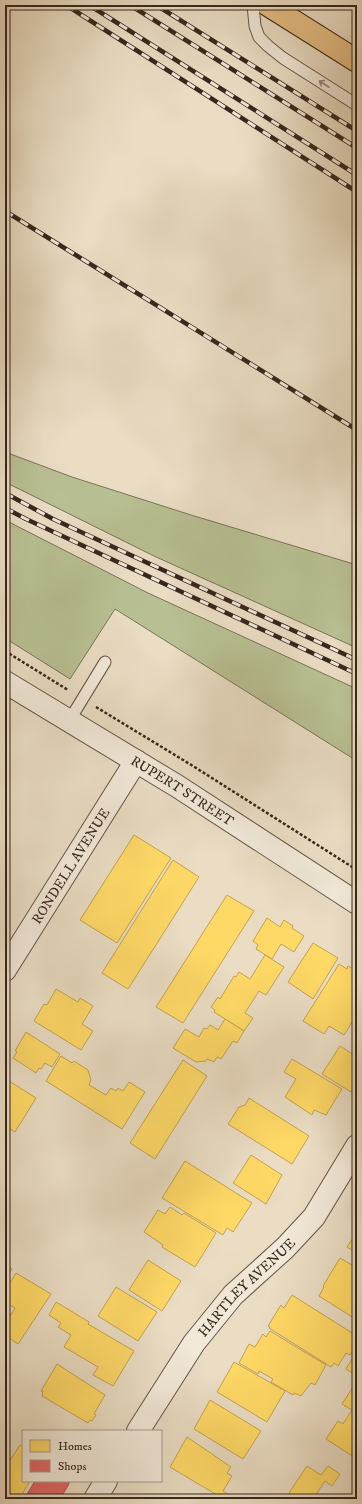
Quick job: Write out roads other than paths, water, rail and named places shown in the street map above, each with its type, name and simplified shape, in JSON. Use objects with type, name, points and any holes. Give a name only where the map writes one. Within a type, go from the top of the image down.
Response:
[{"type":"main road","points":[[268,5],[357,61]]},
{"type":"street","name":"RUPERT STREET","points":[[5,682],[136,761],[357,903]]},
{"type":"street","name":"RONDELL AVENUE","points":[[5,970],[136,761]]},
{"type":"street","name":"HARTLEY AVENUE","points":[[139,1430],[194,1343],[233,1295],[285,1248],[314,1217],[357,1146]]},
{"type":"street","points":[[95,1499],[105,1482]]},
{"type":"lane","points":[[253,5],[255,26],[260,37],[268,46],[283,58],[357,105]]},
{"type":"lane","points":[[69,721],[105,662]]},
{"type":"railway","points":[[66,5],[357,192]]},
{"type":"railway","points":[[89,5],[357,175]]},
{"type":"railway","points":[[130,5],[357,148]]},
{"type":"railway","points":[[156,5],[357,131]]},
{"type":"railway","points":[[5,211],[357,430]]},
{"type":"railway","points":[[5,493],[53,519],[357,660]]},
{"type":"railway","points":[[5,508],[357,674]]}]
